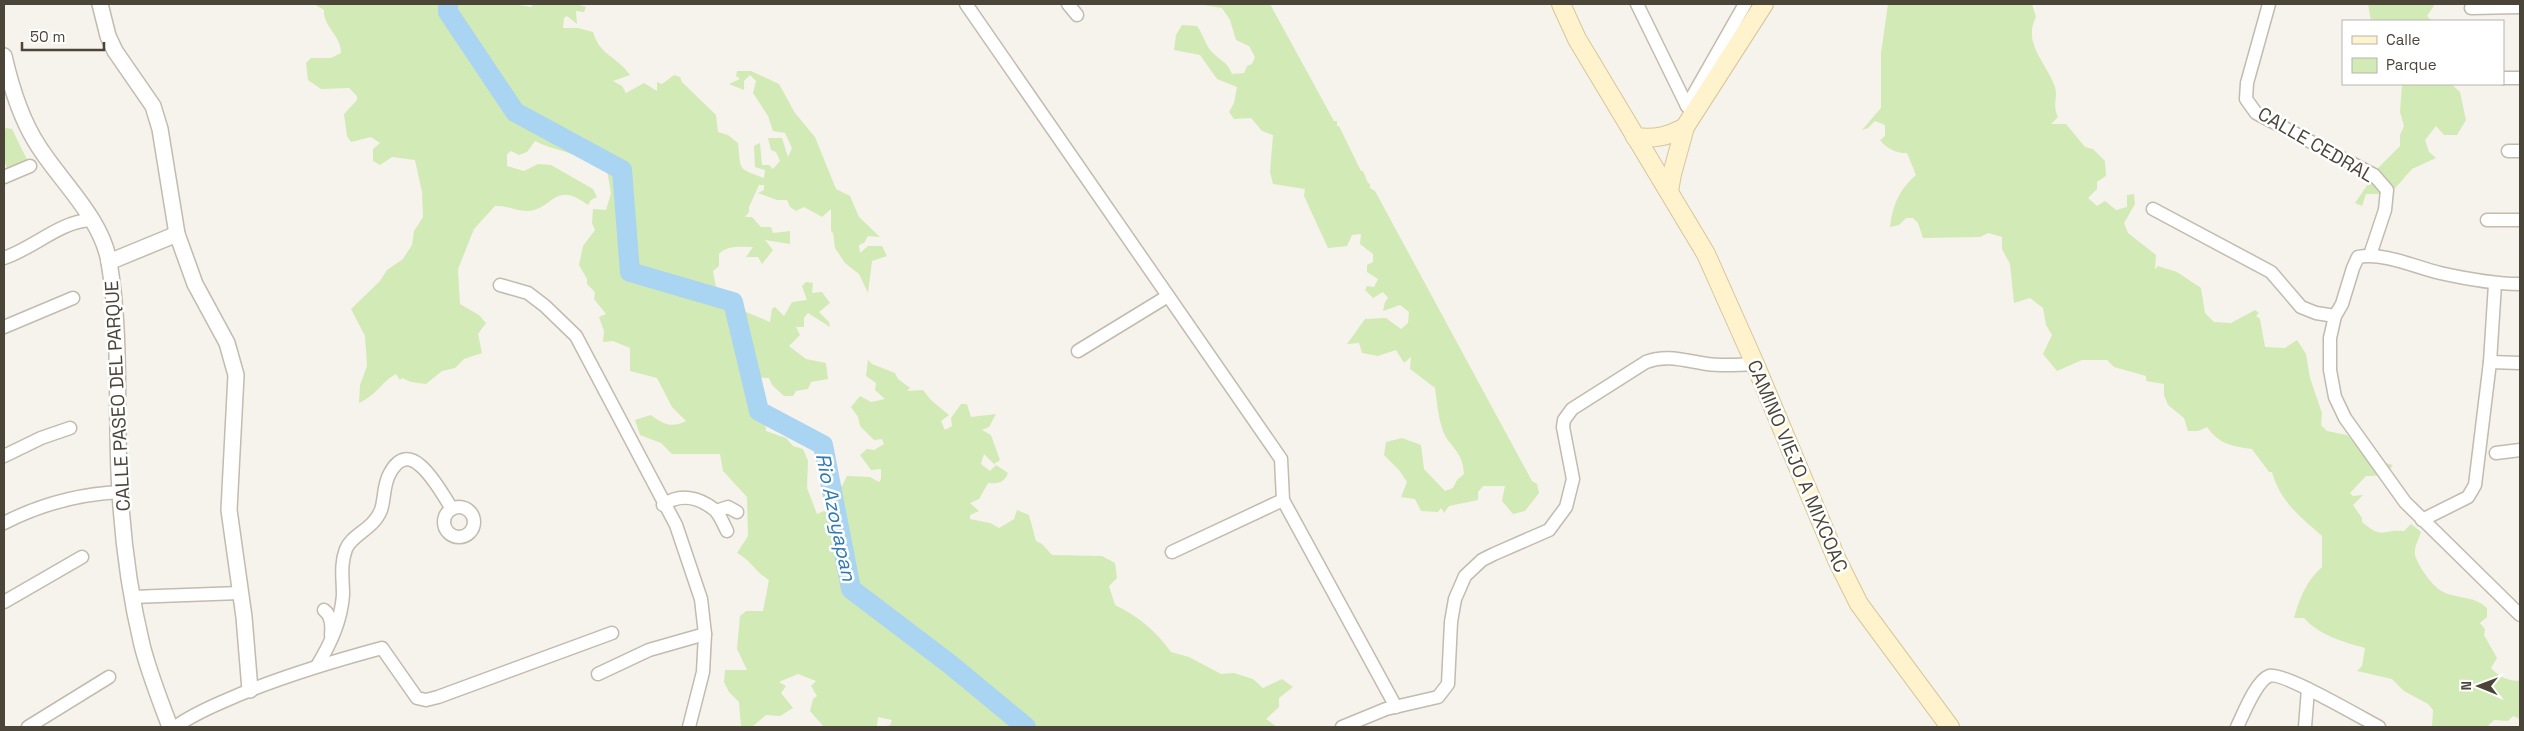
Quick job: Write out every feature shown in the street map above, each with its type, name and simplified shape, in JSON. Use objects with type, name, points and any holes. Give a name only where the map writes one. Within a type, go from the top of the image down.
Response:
[{"type":"main road","name":"CAMINO VIEJO A MIXCOAC","points":[[1561,4],[1577,39],[1706,254],[1755,364],[1837,560],[1859,604],[1950,727]]},
{"type":"main road","points":[[1635,137],[1662,138],[1689,115],[1764,4]]},
{"type":"main road","points":[[1669,191],[1689,115]]},
{"type":"street","points":[[100,4],[108,36],[115,51],[153,106],[160,129],[177,234],[195,284],[227,343],[236,375],[229,510],[250,690]]},
{"type":"street","points":[[966,4],[1281,459],[1283,500],[1396,707]]},
{"type":"street","points":[[1068,4],[1077,15]]},
{"type":"street","points":[[1637,4],[1689,115]]},
{"type":"street","points":[[1689,115],[1746,4]]},
{"type":"street","name":"CALLE CEDRAL","points":[[2270,4],[2247,83],[2246,99],[2256,113],[2374,175],[2382,182],[2387,190],[2385,210],[2370,255]]},
{"type":"street","points":[[2472,8],[2520,7]]},
{"type":"street","name":"CALLE PASEO DEL PARQUE","points":[[4,56],[11,87],[38,146],[90,220],[104,243],[109,262],[117,349],[120,492],[132,597],[142,647],[170,727]]},
{"type":"street","points":[[2504,78],[2520,78]]},
{"type":"street","points":[[4,177],[30,166]]},
{"type":"street","points":[[2153,209],[2271,272],[2301,307],[2316,313],[2335,316]]},
{"type":"street","points":[[4,258],[32,246],[75,221],[90,220]]},
{"type":"street","points":[[2487,220],[2520,220]]},
{"type":"street","points":[[109,262],[177,234]]},
{"type":"street","points":[[2520,284],[2495,284],[2370,255],[2358,258],[2352,268],[2342,304],[2335,316],[2330,338],[2330,370],[2335,397],[2345,418],[2404,502],[2520,615]]},
{"type":"street","points":[[2422,520],[2468,497],[2475,485],[2490,362],[2495,284]]},
{"type":"street","points":[[500,285],[528,293],[545,306],[576,336],[663,505],[676,525],[701,599],[705,634],[702,672],[689,727]]},
{"type":"street","points":[[1078,351],[1168,296]]},
{"type":"street","points":[[4,327],[73,298]]},
{"type":"street","points":[[1342,727],[1367,715],[1438,697],[1445,691],[1448,684],[1451,622],[1455,599],[1465,576],[1482,560],[1542,535],[1558,519],[1566,507],[1573,479],[1563,427],[1564,420],[1572,409],[1646,362],[1656,358],[1677,357],[1709,364],[1755,364]]},
{"type":"street","points":[[2490,362],[2520,364]]},
{"type":"street","points":[[4,456],[41,438],[70,428]]},
{"type":"street","points":[[2496,453],[2520,450]]},
{"type":"street","points":[[317,666],[331,643],[338,621],[343,594],[342,559],[347,546],[374,523],[383,502],[388,479],[394,467],[402,461],[409,460],[419,464],[436,484],[452,509]]},
{"type":"street","points":[[4,523],[62,500],[87,493],[120,492]]},
{"type":"street","points":[[663,505],[673,498],[687,496],[716,511],[728,531]]},
{"type":"street","points":[[1172,552],[1283,500]]},
{"type":"street","points":[[716,511],[728,507],[738,512]]},
{"type":"street","points":[[4,602],[82,557]]},
{"type":"street","points":[[132,597],[240,593]]},
{"type":"street","points":[[324,610],[329,613],[332,626],[331,643]]},
{"type":"street","points":[[175,727],[189,717],[250,690],[317,666],[382,648],[416,698],[426,700],[612,633]]},
{"type":"street","points":[[598,674],[649,650],[705,634]]},
{"type":"street","points":[[2237,727],[2252,697],[2263,680],[2270,676],[2278,676],[2308,689],[2379,727]]},
{"type":"street","points":[[28,727],[109,677]]},
{"type":"street","points":[[2305,727],[2308,689]]},
{"type":"green space","points":[[314,4],[513,4],[531,7],[533,4],[576,4],[586,7],[584,12],[576,11],[577,24],[567,16],[564,18],[563,28],[578,28],[593,32],[604,51],[630,75],[613,81],[622,86],[626,93],[644,83],[657,91],[657,82],[662,84],[674,75],[680,77],[682,82],[716,115],[718,132],[728,135],[738,143],[742,167],[764,178],[765,170],[755,167],[754,146],[760,143],[762,165],[769,165],[773,169],[780,161],[776,152],[771,150],[768,138],[782,138],[788,157],[792,148],[785,133],[773,131],[768,116],[753,93],[756,81],[750,75],[744,81],[744,90],[729,84],[740,79],[736,76],[737,71],[751,71],[779,84],[795,113],[815,137],[836,189],[850,196],[859,217],[880,237],[868,236],[864,243],[859,245],[860,253],[868,246],[882,246],[887,256],[872,261],[868,293],[859,274],[845,263],[835,248],[831,231],[831,209],[822,217],[804,207],[796,211],[790,207],[787,200],[777,200],[758,193],[764,190],[764,185],[759,185],[749,207],[749,212],[745,217],[752,217],[761,227],[771,227],[773,233],[790,231],[790,244],[765,240],[773,250],[762,264],[758,257],[746,257],[753,247],[726,249],[719,254],[719,266],[713,271],[719,304],[729,300],[737,316],[744,311],[770,322],[772,309],[775,307],[784,316],[792,302],[807,300],[802,286],[806,282],[813,283],[812,293],[822,292],[830,303],[819,312],[829,322],[830,327],[808,313],[804,318],[804,327],[796,327],[800,335],[789,346],[806,359],[826,363],[828,379],[811,382],[808,389],[796,391],[793,396],[784,396],[772,385],[769,378],[741,377],[747,381],[749,388],[761,402],[766,431],[786,438],[793,446],[803,449],[808,461],[807,488],[817,514],[831,511],[837,486],[842,486],[847,476],[870,477],[879,482],[881,479],[881,469],[871,470],[860,455],[867,449],[874,450],[884,444],[882,439],[874,440],[860,426],[858,417],[851,407],[860,396],[871,402],[885,399],[875,390],[876,383],[866,376],[868,360],[872,364],[895,373],[898,379],[910,388],[907,391],[923,390],[931,400],[949,415],[941,421],[945,430],[952,426],[951,418],[961,404],[967,404],[971,417],[996,414],[989,427],[982,430],[991,435],[1000,460],[994,464],[984,454],[981,464],[990,471],[996,465],[1008,473],[1005,479],[1000,482],[988,483],[979,499],[970,503],[979,511],[970,515],[970,519],[990,523],[999,528],[1014,519],[1017,510],[1029,515],[1036,541],[1042,544],[1052,555],[1102,556],[1115,563],[1117,578],[1109,586],[1115,605],[1132,614],[1146,625],[1171,652],[1189,657],[1221,674],[1234,673],[1253,679],[1263,688],[1282,679],[1293,687],[1279,698],[1279,707],[1266,719],[1277,727],[882,727],[890,725],[892,720],[878,717],[877,726],[874,727],[824,727],[810,711],[813,699],[817,696],[811,686],[816,681],[798,674],[779,682],[786,686],[781,693],[793,708],[780,716],[766,715],[752,727],[741,727],[739,702],[729,692],[724,682],[725,670],[747,670],[737,649],[740,616],[746,611],[763,611],[769,580],[737,553],[748,536],[747,497],[723,471],[720,454],[672,454],[661,443],[640,435],[635,420],[651,415],[660,421],[672,425],[686,421],[672,407],[657,378],[630,371],[630,348],[613,341],[603,342],[604,331],[599,317],[606,314],[594,299],[595,292],[587,284],[587,279],[579,265],[583,246],[595,230],[592,223],[593,209],[606,210],[611,193],[606,165],[596,164],[608,158],[590,152],[586,160],[535,141],[527,152],[519,155],[511,151],[507,154],[507,166],[524,171],[538,164],[551,165],[593,189],[597,197],[591,200],[588,205],[577,198],[561,195],[543,206],[527,211],[495,206],[474,229],[458,269],[460,304],[479,315],[486,323],[478,334],[482,353],[464,359],[455,368],[442,371],[426,384],[411,382],[402,378],[400,380],[396,374],[359,403],[360,385],[367,366],[365,336],[351,309],[380,281],[387,270],[403,259],[412,245],[414,231],[423,217],[422,192],[415,160],[392,157],[380,165],[373,161],[373,149],[380,143],[371,137],[351,142],[347,136],[344,114],[357,100],[357,96],[349,88],[321,89],[308,80],[306,63],[311,58],[331,58],[341,53],[338,41],[324,16],[324,10]]},
{"type":"green space","points":[[1198,4],[1270,4],[1334,121],[1337,121],[1337,126],[1339,126],[1361,171],[1363,171],[1370,184],[1370,188],[1375,191],[1532,481],[1537,484],[1539,493],[1525,511],[1513,514],[1502,501],[1505,486],[1483,486],[1478,492],[1478,500],[1449,506],[1444,513],[1441,508],[1438,512],[1421,511],[1415,499],[1401,497],[1407,482],[1399,470],[1384,455],[1386,442],[1402,438],[1421,445],[1424,469],[1445,491],[1453,488],[1457,480],[1464,474],[1458,453],[1444,434],[1435,388],[1410,369],[1411,357],[1404,363],[1396,350],[1378,356],[1362,353],[1359,343],[1347,344],[1365,319],[1386,318],[1401,329],[1408,323],[1409,312],[1400,305],[1383,311],[1388,298],[1383,292],[1373,298],[1365,290],[1367,286],[1374,287],[1378,279],[1367,272],[1367,265],[1373,262],[1373,254],[1360,244],[1361,234],[1352,235],[1347,246],[1328,248],[1304,196],[1305,189],[1273,184],[1270,172],[1273,135],[1262,131],[1251,118],[1234,119],[1229,112],[1234,103],[1237,87],[1217,79],[1200,55],[1174,50],[1176,35],[1182,25],[1197,26],[1209,48],[1226,64],[1232,74],[1244,73],[1247,66],[1252,64],[1255,57],[1249,46],[1236,40],[1230,20],[1222,8]]},
{"type":"green space","points":[[1888,4],[2032,4],[2036,17],[2032,27],[2034,45],[2056,91],[2055,109],[2058,117],[2051,124],[2066,124],[2085,147],[2093,149],[2105,161],[2106,176],[2097,182],[2097,189],[2088,198],[2097,206],[2105,201],[2116,210],[2127,207],[2127,195],[2134,194],[2135,204],[2124,223],[2128,233],[2156,255],[2155,269],[2158,266],[2177,272],[2201,288],[2205,313],[2214,322],[2231,323],[2255,310],[2259,313],[2256,316],[2260,319],[2265,347],[2285,348],[2297,340],[2306,354],[2310,378],[2322,413],[2321,425],[2327,431],[2347,435],[2367,458],[2393,465],[2388,471],[2381,474],[2366,476],[2350,493],[2353,496],[2363,495],[2353,505],[2362,518],[2362,522],[2374,531],[2379,532],[2404,531],[2411,524],[2421,532],[2415,548],[2416,558],[2433,584],[2443,592],[2474,600],[2487,608],[2487,617],[2480,623],[2485,629],[2484,635],[2497,658],[2491,668],[2504,678],[2520,681],[2520,719],[2513,716],[2508,721],[2494,720],[2487,727],[2432,727],[2433,710],[2428,704],[2404,691],[2392,679],[2357,671],[2362,666],[2365,648],[2324,633],[2304,618],[2294,618],[2304,590],[2322,567],[2322,536],[2285,500],[2272,472],[2269,472],[2252,449],[2238,447],[2221,441],[2207,427],[2198,431],[2188,431],[2184,418],[2168,405],[2164,395],[2164,384],[2146,381],[2146,376],[2114,367],[2107,360],[2082,360],[2057,371],[2043,354],[2052,335],[2046,325],[2043,308],[2030,298],[2014,303],[2010,264],[2002,249],[2002,237],[1988,233],[1980,237],[1923,238],[1918,223],[1913,218],[1906,218],[1899,225],[1890,227],[1893,211],[1901,192],[1916,175],[1907,153],[1899,153],[1892,150],[1880,140],[1885,136],[1885,125],[1875,121],[1868,128],[1862,130],[1881,108],[1881,53]]},
{"type":"green space","points":[[2368,4],[2435,4],[2427,16],[2431,20],[2371,20]]},
{"type":"green space","points":[[2402,85],[2452,85],[2460,92],[2466,120],[2457,135],[2444,135],[2436,126],[2425,140],[2429,152],[2436,158],[2412,169],[2390,194],[2366,194],[2362,206],[2355,203],[2368,184],[2368,178],[2400,146],[2400,135],[2404,126],[2400,112]]},
{"type":"green space","points":[[6,128],[12,129],[30,166],[8,172],[4,159],[4,130]]},
{"type":"waterway","name":"Rio Azoyapan","points":[[448,4],[448,12],[515,112],[622,170],[630,272],[733,302],[759,411],[823,445],[851,589],[951,665],[1026,727]]}]
